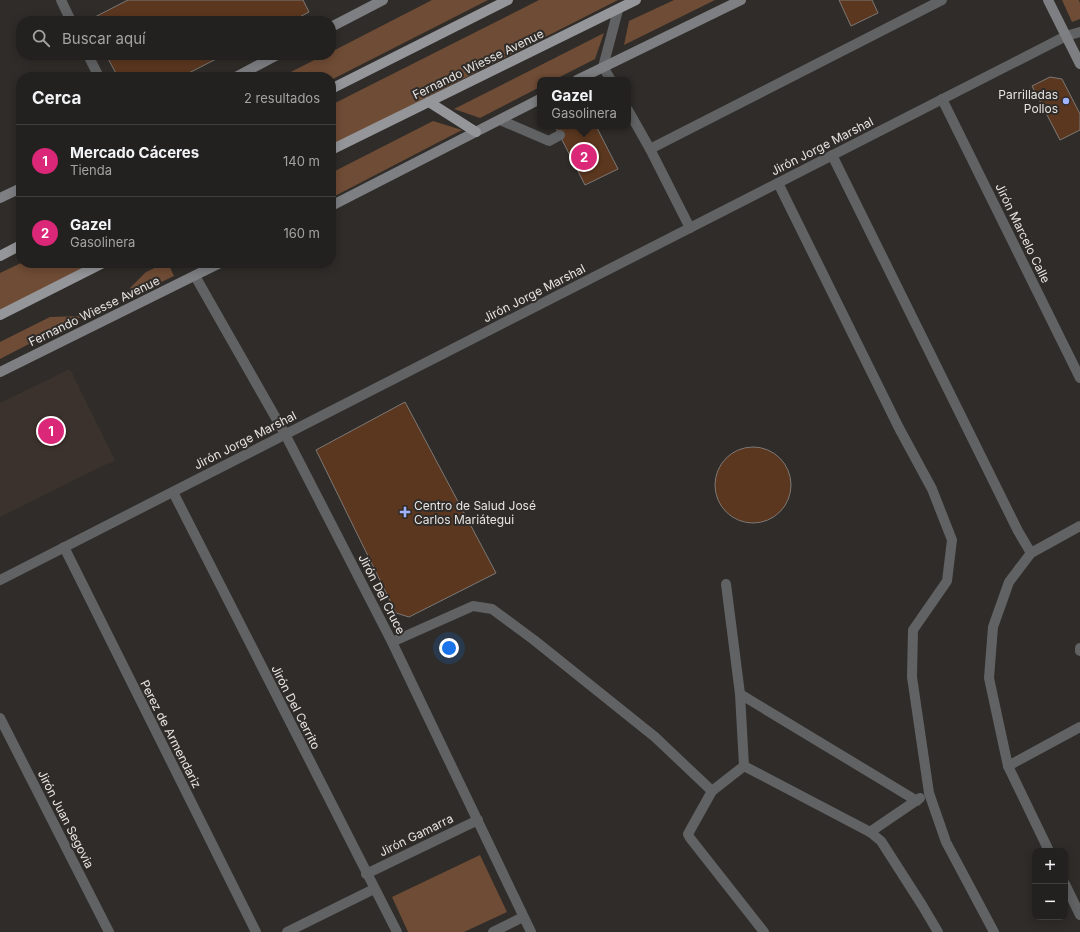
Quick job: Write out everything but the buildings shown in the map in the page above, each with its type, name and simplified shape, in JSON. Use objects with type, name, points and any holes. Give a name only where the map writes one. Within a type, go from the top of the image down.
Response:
[{"type":"main road","points":[[336,87],[508,0]]},
{"type":"main road","name":"Fernando Wiesse Avenue","points":[[336,148],[636,0]]},
{"type":"main road","points":[[586,77],[597,73],[741,0]]},
{"type":"main road","points":[[1048,0],[1080,64]]},
{"type":"main road","points":[[336,24],[380,1]]},
{"type":"main road","points":[[245,72],[268,60]]},
{"type":"main road","points":[[336,203],[537,101]]},
{"type":"main road","points":[[429,102],[476,132]]},
{"type":"main road","points":[[0,198],[16,190]]},
{"type":"main road","points":[[0,256],[16,248]]},
{"type":"main road","points":[[0,315],[93,268]]},
{"type":"main road","name":"Fernando Wiesse Avenue","points":[[0,372],[210,268]]},
{"type":"street","points":[[61,0],[69,16]]},
{"type":"street","points":[[650,148],[942,0]]},
{"type":"street","points":[[597,73],[618,10]]},
{"type":"street","name":"Jirón Jorge Marshal","points":[[0,580],[1066,36],[1080,32]]},
{"type":"street","points":[[90,60],[96,72]]},
{"type":"street","name":"Jirón Marcelo Calle","points":[[942,99],[1080,378]]},
{"type":"street","points":[[631,115],[650,148],[690,228]]},
{"type":"street","points":[[500,120],[550,141],[560,135]]},
{"type":"street","points":[[832,155],[1018,531],[1031,553]]},
{"type":"street","points":[[778,183],[899,428],[932,489],[952,540],[947,581],[913,630],[912,677],[929,793],[946,842],[994,932]]},
{"type":"street","name":"Jirón Del Cruce","points":[[195,276],[285,434],[392,642],[531,932]]},
{"type":"street","name":"Jirón Del Cerrito","points":[[173,492],[366,874],[397,932]]},
{"type":"street","points":[[1048,848],[1008,766],[989,678],[993,626],[1009,582],[1031,553],[1080,526]]},
{"type":"street","name":"Perez de Armendariz","points":[[64,547],[256,932]]},
{"type":"street","points":[[726,584],[740,694],[744,766]]},
{"type":"street","points":[[392,642],[472,606],[492,610],[534,640],[655,737],[712,791]]},
{"type":"street","points":[[740,694],[917,801]]},
{"type":"street","name":"Jirón Juan Segovia","points":[[0,718],[109,932]]},
{"type":"street","points":[[1008,766],[1080,727]]},
{"type":"street","points":[[744,766],[712,791],[688,834],[764,932]]},
{"type":"street","points":[[744,766],[870,832],[881,841],[938,932]]},
{"type":"street","points":[[870,832],[929,793]]},
{"type":"street","name":"Jirón Gamarra","points":[[366,874],[478,820]]},
{"type":"street","points":[[287,932],[374,889]]},
{"type":"street","points":[[1068,890],[1080,915]]},
{"type":"street","points":[[493,932],[524,917]]},
{"type":"shaded area","points":[[432,0],[488,0],[336,77],[336,72],[291,72],[314,60],[336,60],[336,49]]},
{"type":"shaded area","points":[[539,0],[618,0],[336,143],[336,102]]},
{"type":"shaded area","points":[[674,0],[715,0],[624,45],[629,21]]},
{"type":"shaded area","points":[[1062,0],[1079,0],[1080,19],[1072,22]]},
{"type":"shaded area","points":[[604,33],[595,59],[560,77],[537,77],[537,89],[480,118],[454,109]]},
{"type":"shaded area","points":[[433,121],[462,130],[336,195],[336,170]]},
{"type":"shaded area","points":[[16,265],[16,268],[91,268],[0,314],[0,273]]},
{"type":"shaded area","points":[[154,268],[170,268],[174,276],[132,296],[130,288],[146,272]]},
{"type":"shaded area","points":[[83,316],[0,359],[0,342],[50,317]]},
{"type":"shaded area","points":[[70,369],[115,460],[0,517],[0,403]]},
{"type":"shaded area","points":[[480,855],[507,912],[464,932],[408,932],[392,897]]},
{"type":"place","name":"Parrilladas Pollos","points":[[1066,101]]},
{"type":"place","name":"Gazel","points":[[584,157]]},
{"type":"place","name":"Mercado Cáceres","points":[[51,431]]},
{"type":"place","name":"Centro de Salud José Carlos Mariátegui","points":[[405,512]]}]
